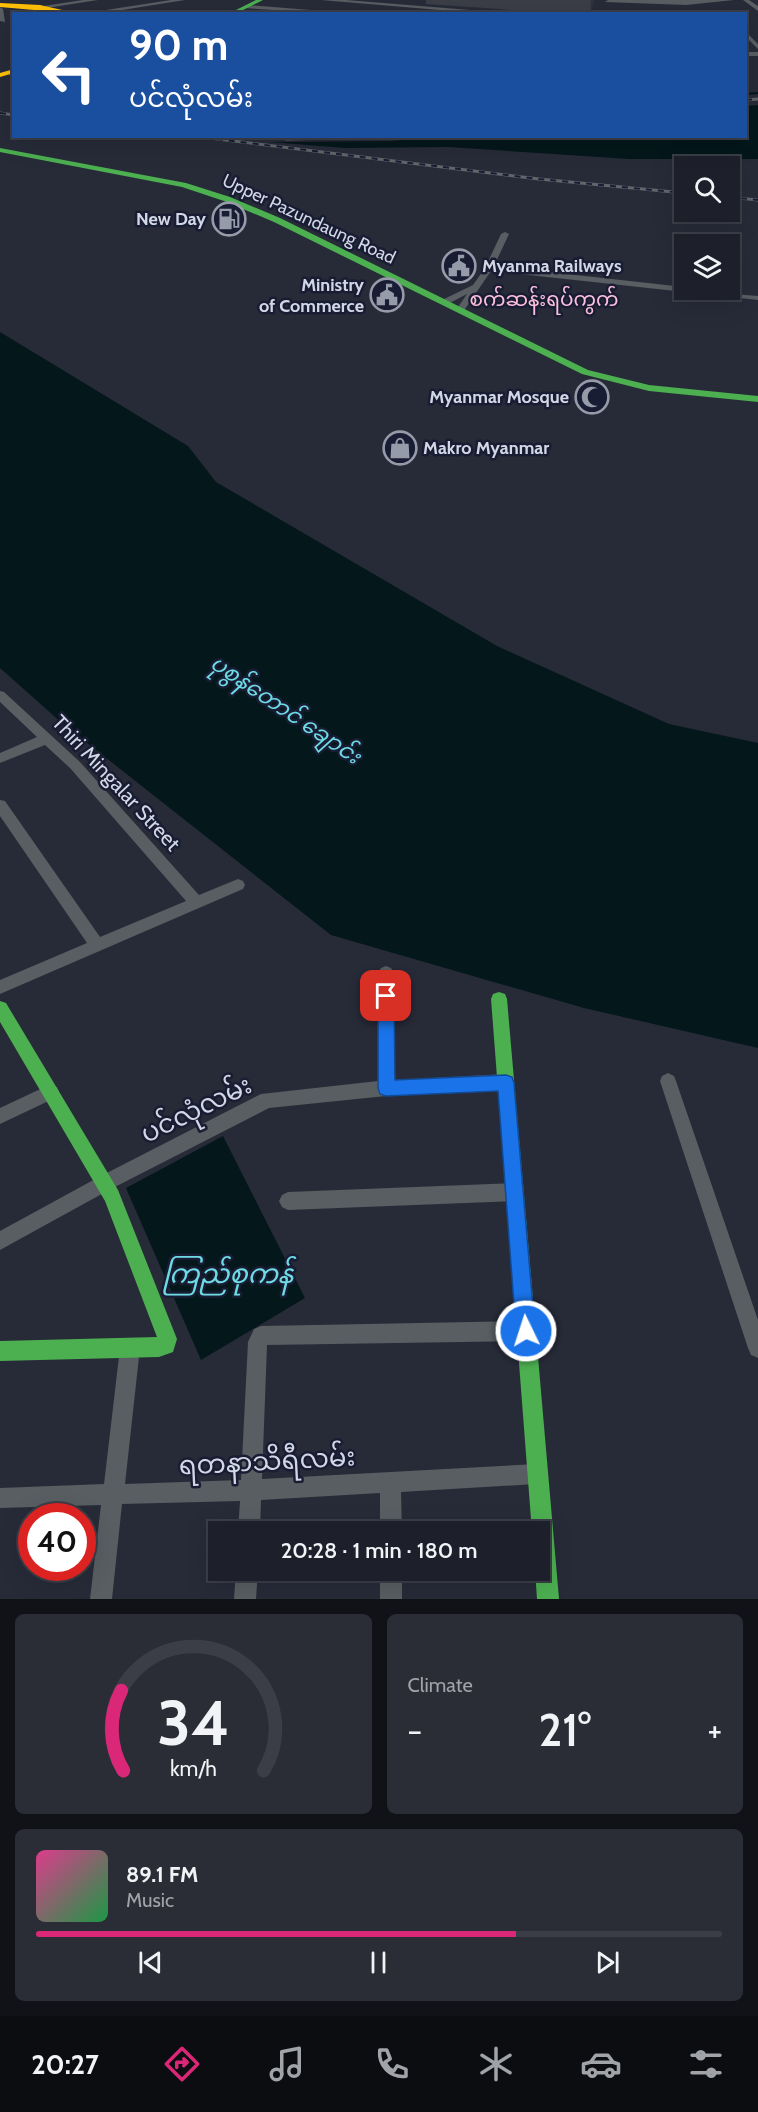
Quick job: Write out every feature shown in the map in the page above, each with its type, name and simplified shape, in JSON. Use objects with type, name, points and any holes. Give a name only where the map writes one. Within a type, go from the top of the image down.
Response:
[{"type":"main road","points":[[236,12],[269,0]]},
{"type":"main road","points":[[0,5],[79,8]]},
{"type":"main road","name":"Upper Pazundaung Road","points":[[0,150],[183,184],[206,191],[277,220],[585,372],[635,386],[758,399]]},
{"type":"main road","points":[[499,999],[548,1599]]},
{"type":"main road","points":[[0,1351],[166,1345],[166,1339],[112,1196],[51,1092],[2,1015]]},
{"type":"street","points":[[3,21],[0,5],[10,0]]},
{"type":"street","points":[[79,8],[95,0]]},
{"type":"street","points":[[79,8],[182,0]]},
{"type":"street","points":[[324,0],[477,12]]},
{"type":"street","points":[[418,6],[423,0]]},
{"type":"street","points":[[607,1],[686,3],[731,0]]},
{"type":"street","points":[[747,0],[756,12]]},
{"type":"street","points":[[607,1],[613,8]]},
{"type":"street","points":[[373,12],[379,4]]},
{"type":"street","points":[[250,7],[311,12]]},
{"type":"street","points":[[747,35],[758,47]]},
{"type":"street","points":[[460,310],[489,268],[505,234]]},
{"type":"street","points":[[489,268],[758,298]]},
{"type":"street","points":[[445,302],[477,286]]},
{"type":"street","name":"Thiri Mingalar Street","points":[[0,695],[75,765],[197,903]]},
{"type":"street","points":[[0,758],[48,738]]},
{"type":"street","points":[[0,805],[97,945]]},
{"type":"street","points":[[0,987],[238,885]]},
{"type":"street","points":[[386,973],[386,1088]]},
{"type":"street","points":[[668,1081],[758,1348]]},
{"type":"street","name":"ပင်လုံလမ်း","points":[[0,1241],[103,1184],[267,1100],[386,1088],[506,1083]]},
{"type":"street","points":[[0,1116],[51,1092]]},
{"type":"street","points":[[288,1201],[515,1192]]},
{"type":"street","points":[[250,1521],[258,1342],[261,1336],[526,1331]]},
{"type":"street","points":[[101,1599],[130,1348]]},
{"type":"street","name":"ရတနာသိရီလမ်း","points":[[0,1498],[251,1490],[537,1474]]},
{"type":"street","points":[[390,1481],[391,1521]]},
{"type":"street","points":[[245,1599],[246,1581]]},
{"type":"street","points":[[391,1581],[392,1599]]},
{"type":"water","points":[[758,105],[758,159],[740,159],[740,156],[674,156],[674,159],[629,159],[448,147],[345,148],[270,142],[390,141],[427,138],[747,138],[747,106]]},
{"type":"water","name":"ပုစွန်တောင် ချောင်း","points":[[0,332],[188,446],[216,482],[497,646],[669,724],[758,743],[758,1048],[584,1008],[331,935],[63,724],[0,668]]},
{"type":"water","name":"ကြည်စုကန်","points":[[223,1136],[305,1298],[201,1360],[126,1188]]},
{"type":"waterway","points":[[747,94],[758,93]]},
{"type":"railway","points":[[747,100],[758,99]]},
{"type":"railway","points":[[0,113],[12,115]]},
{"type":"railway","points":[[209,138],[539,179],[674,192]]},
{"type":"railway","points":[[286,139],[330,138]]},
{"type":"railway","points":[[740,198],[758,200]]},
{"type":"traffic: fast","points":[[234,12],[260,0]]},
{"type":"traffic: fast","points":[[0,150],[183,185],[227,199],[277,220],[585,372],[649,388],[758,399]]},
{"type":"traffic: fast","points":[[499,999],[548,1599]]},
{"type":"traffic: fast","points":[[0,1008],[112,1196],[167,1339],[166,1345],[159,1347],[0,1351]]},
{"type":"traffic: slow","points":[[0,5],[40,7],[67,12]]},
{"type":"traffic: slow","points":[[0,75],[12,72]]},
{"type":"place","name":"New Day","points":[[229,219]]},
{"type":"place","name":"Myanma Railways","points":[[459,266]]},
{"type":"place","name":"Ministry of Commerce","points":[[387,295]]},
{"type":"place","name":"Myanmar Mosque","points":[[592,397]]},
{"type":"place","name":"Makro Myanmar","points":[[400,448]]},
{"type":"district","name":"စက်ဆန်းရပ်ကွက်","points":[[544,299]]},
{"type":"route","points":[[386,996],[386,1088],[506,1083],[526,1331]]}]
